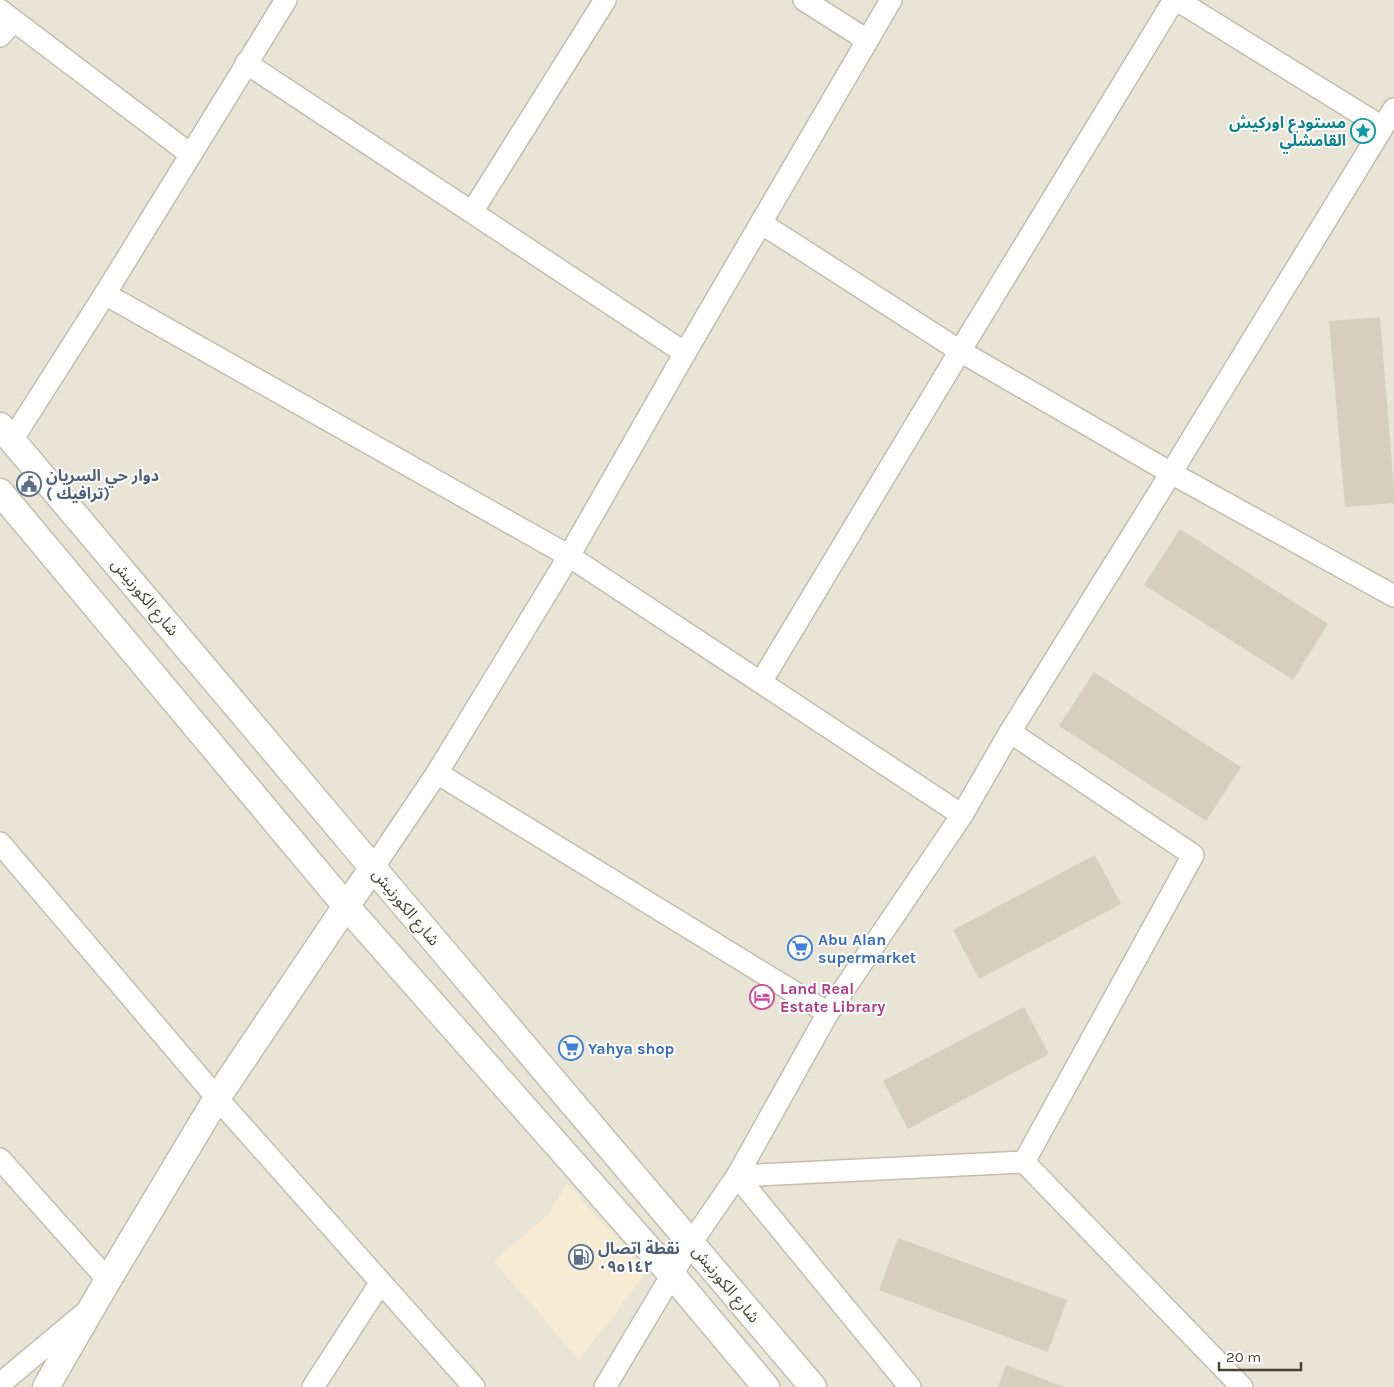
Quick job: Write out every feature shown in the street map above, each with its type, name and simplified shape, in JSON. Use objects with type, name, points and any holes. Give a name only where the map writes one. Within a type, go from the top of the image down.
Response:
[{"type":"street","points":[[6,433],[105,294],[286,0]]},
{"type":"street","points":[[472,212],[605,0]]},
{"type":"street","points":[[804,0],[867,40]]},
{"type":"street","points":[[46,1387],[217,1098],[437,773],[569,556],[891,0]]},
{"type":"street","points":[[761,682],[960,351],[1176,0],[1382,128]]},
{"type":"street","points":[[4,22],[190,154]]},
{"type":"street","points":[[246,63],[685,353]]},
{"type":"street","points":[[605,1387],[691,1243],[737,1176],[828,1013],[962,815],[1010,732],[1394,109]]},
{"type":"street","points":[[761,222],[960,351],[1171,473],[1394,596]]},
{"type":"street","points":[[105,294],[569,556],[962,815]]},
{"type":"street","name":"شارع الكورنيش","points":[[6,433],[813,1387]]},
{"type":"street","points":[[2,500],[346,906],[672,1275],[766,1387]]},
{"type":"street","points":[[1010,732],[1193,855],[1024,1162]]},
{"type":"street","points":[[437,773],[828,1013]]},
{"type":"street","points":[[0,843],[217,1098],[474,1387]]},
{"type":"street","points":[[0,1159],[108,1280]]},
{"type":"street","points":[[737,1176],[1024,1162],[1242,1387]]},
{"type":"street","points":[[737,1176],[910,1387]]},
{"type":"street","points":[[313,1387],[381,1282]]},
{"type":"street","points":[[0,1384],[94,1305]]},
{"type":"shaded area","points":[[0,0],[1394,0],[1394,1387],[0,1387]]},
{"type":"shaded area","points":[[567,1184],[647,1272],[579,1360],[494,1261],[547,1216]]},
{"type":"building","points":[[1380,317],[1394,503],[1345,507],[1329,321]]},
{"type":"building","points":[[1180,529],[1328,624],[1293,680],[1144,585]]},
{"type":"building","points":[[1094,672],[1241,767],[1206,821],[1059,726]]},
{"type":"building","points":[[1095,855],[1121,904],[979,979],[953,930]]},
{"type":"building","points":[[1024,1007],[1049,1054],[908,1129],[883,1081]]},
{"type":"building","points":[[898,1238],[1067,1300],[1048,1352],[879,1290]]},
{"type":"building","points":[[1006,1365],[1064,1387],[998,1387]]},
{"type":"place","name":"مستودع اوركيش القامشلي","points":[[1363,131]]},
{"type":"place","name":"دوار حي السريان ( ترافيك)","points":[[29,484]]},
{"type":"place","name":"Abu Alan supermarket","points":[[800,948]]},
{"type":"place","name":"Land Real Estate Library","points":[[762,997]]},
{"type":"place","name":"Yahya shop","points":[[571,1048]]},
{"type":"place","name":"نقطة اتصال ٠٩٥١٤٢","points":[[581,1257]]}]
